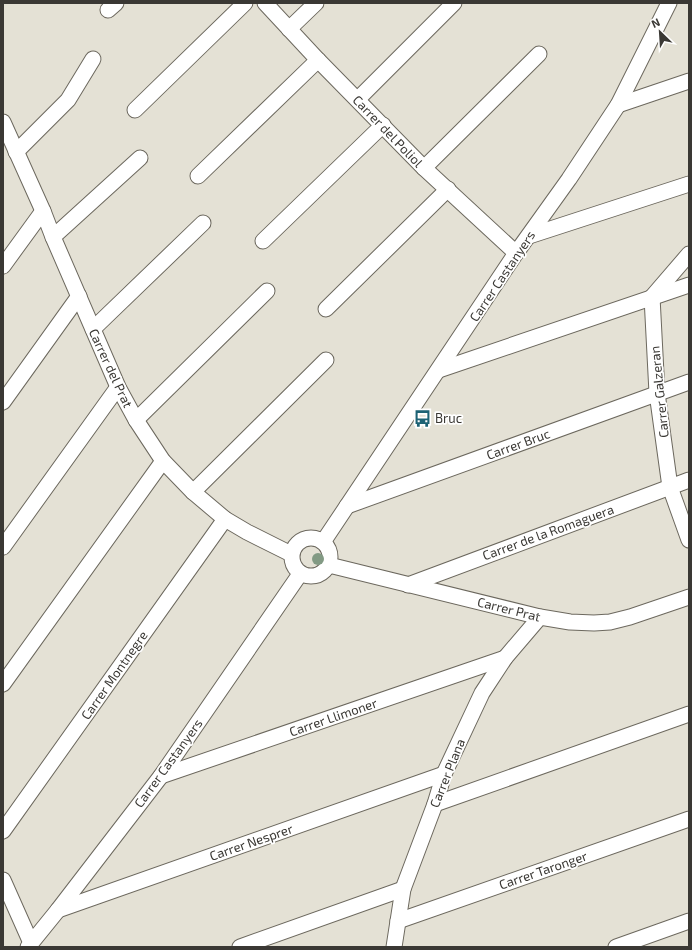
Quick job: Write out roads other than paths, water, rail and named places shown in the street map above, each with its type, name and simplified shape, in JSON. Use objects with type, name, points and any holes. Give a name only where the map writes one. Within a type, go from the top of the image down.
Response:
[{"type":"street","points":[[136,110],[245,3]]},
{"type":"street","name":"Carrer del Poliol","points":[[265,3],[318,60],[358,99],[424,168],[516,253]]},
{"type":"street","points":[[289,29],[316,3]]},
{"type":"street","points":[[358,99],[454,3]]},
{"type":"street","name":"Carrer Castanyers","points":[[323,542],[516,253],[618,105],[669,3]]},
{"type":"street","points":[[424,168],[539,54]]},
{"type":"street","points":[[16,152],[68,100],[93,59]]},
{"type":"street","points":[[198,176],[318,60]]},
{"type":"street","points":[[618,105],[689,81]]},
{"type":"street","name":"Carrer del Prat","points":[[3,123],[43,211],[118,387],[136,420],[163,461],[193,492],[225,519],[291,554]]},
{"type":"street","points":[[263,241],[383,125]]},
{"type":"street","points":[[53,237],[140,158]]},
{"type":"street","points":[[529,236],[689,184]]},
{"type":"street","points":[[326,309],[448,189]]},
{"type":"street","points":[[3,266],[43,211]]},
{"type":"street","points":[[93,329],[203,223]]},
{"type":"street","points":[[652,297],[689,254]]},
{"type":"street","points":[[439,370],[689,284]]},
{"type":"street","points":[[136,420],[267,291]]},
{"type":"street","points":[[3,402],[79,296]]},
{"type":"street","name":"Carrer Galzeran","points":[[652,297],[657,393],[670,487],[689,540]]},
{"type":"street","points":[[193,492],[326,360]]},
{"type":"street","name":"Carrer Bruc","points":[[347,506],[689,382]]},
{"type":"street","points":[[3,547],[118,387]]},
{"type":"street","points":[[3,684],[163,461]]},
{"type":"street","name":"Carrer de la Romaguera","points":[[408,585],[689,480]]},
{"type":"street","name":"Carrer Montnegre","points":[[3,831],[225,519]]},
{"type":"street","points":[[310,538],[323,542],[330,552],[329,565],[325,571],[312,577],[300,574],[296,571],[292,565],[291,554],[293,548],[298,542],[303,539],[310,538]]},
{"type":"street","name":"Carrer Prat","points":[[329,565],[540,618],[570,622],[610,622],[630,617],[689,597]]},
{"type":"street","name":"Carrer Castanyers","points":[[30,945],[161,776],[300,574]]},
{"type":"street","name":"Carrer Plana","points":[[394,947],[403,889],[435,804],[444,774],[482,693],[505,658],[540,618]]},
{"type":"street","name":"Carrer Llimoner","points":[[161,776],[505,658]]},
{"type":"street","points":[[435,804],[689,714]]},
{"type":"street","name":"Carrer Nesprer","points":[[58,910],[444,774]]},
{"type":"street","name":"Carrer Taronger","points":[[398,921],[689,819]]},
{"type":"street","points":[[3,880],[30,945]]},
{"type":"street","points":[[240,947],[403,889]]},
{"type":"street","points":[[616,947],[689,921]]},
{"type":"place","name":"Bruc","points":[[422,418]]}]
